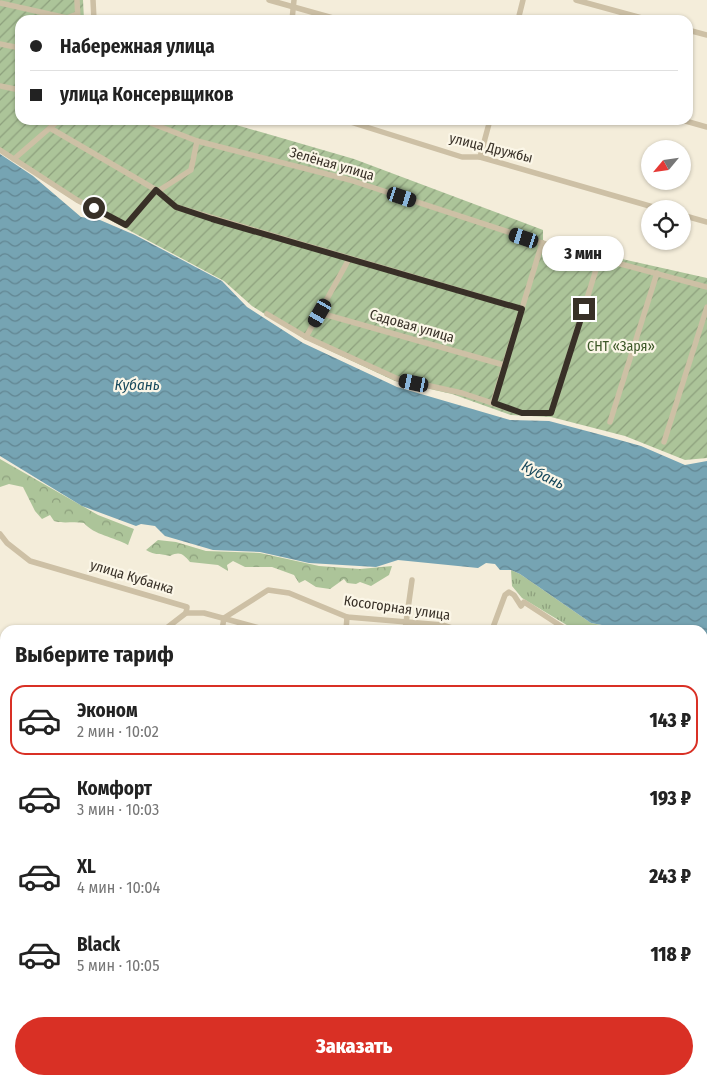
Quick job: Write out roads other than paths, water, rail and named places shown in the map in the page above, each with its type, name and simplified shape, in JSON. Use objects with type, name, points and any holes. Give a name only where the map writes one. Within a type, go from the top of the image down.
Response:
[{"type":"street","points":[[77,0],[78,15]]},
{"type":"street","points":[[93,0],[94,15]]},
{"type":"street","points":[[269,0],[320,15]]},
{"type":"street","points":[[292,15],[294,0]]},
{"type":"street","points":[[519,15],[523,0]]},
{"type":"street","points":[[576,0],[631,15]]},
{"type":"street","points":[[0,3],[54,15]]},
{"type":"street","points":[[693,31],[707,35]]},
{"type":"street","points":[[0,44],[15,47]]},
{"type":"street","points":[[0,86],[15,89]]},
{"type":"street","points":[[693,123],[707,127]]},
{"type":"street","points":[[14,159],[53,125]]},
{"type":"street","name":"Зелёная улица","points":[[156,125],[197,141],[350,180],[542,243],[707,287]]},
{"type":"street","name":"улица Дружбы","points":[[360,125],[462,157],[480,156],[641,203]]},
{"type":"street","points":[[480,156],[489,125]]},
{"type":"street","points":[[50,128],[157,191],[176,207],[522,309]]},
{"type":"street","points":[[0,150],[78,200],[126,225],[157,191],[190,170],[197,141]]},
{"type":"street","points":[[691,218],[707,222]]},
{"type":"street","points":[[494,403],[542,243]]},
{"type":"street","points":[[267,314],[306,337],[398,379],[494,403],[522,413],[551,413],[600,257]]},
{"type":"street","points":[[306,337],[349,259]]},
{"type":"street","points":[[610,422],[656,273]]},
{"type":"street","points":[[664,442],[707,307]]},
{"type":"street","name":"Садовая улица","points":[[320,313],[504,365]]},
{"type":"street","name":"улица Кубанка","points":[[0,534],[30,561],[187,607],[186,613],[204,613],[248,625]]},
{"type":"street","points":[[0,548],[8,543]]},
{"type":"street","points":[[407,623],[412,580]]},
{"type":"street","name":"Косогорная улица","points":[[224,618],[268,590],[289,593],[347,616],[442,625]]},
{"type":"street","points":[[494,625],[505,595],[509,592],[512,593],[521,606],[524,602],[558,625]]},
{"type":"street","points":[[170,625],[186,613]]},
{"type":"street","points":[[346,625],[347,616]]},
{"type":"street","points":[[223,625],[224,618]]},
{"type":"water","name":"Кубань","points":[[0,154],[33,176],[81,217],[100,220],[135,235],[222,281],[247,307],[303,343],[397,387],[510,420],[549,421],[598,434],[641,446],[685,465],[707,461],[707,625],[602,625],[591,623],[520,574],[511,570],[500,570],[495,564],[486,563],[478,568],[398,560],[376,567],[309,563],[260,552],[213,550],[165,536],[155,526],[141,524],[136,526],[82,506],[0,456]]},
{"type":"park label","name":"СНТ «Заря»","points":[[621,346]]}]
